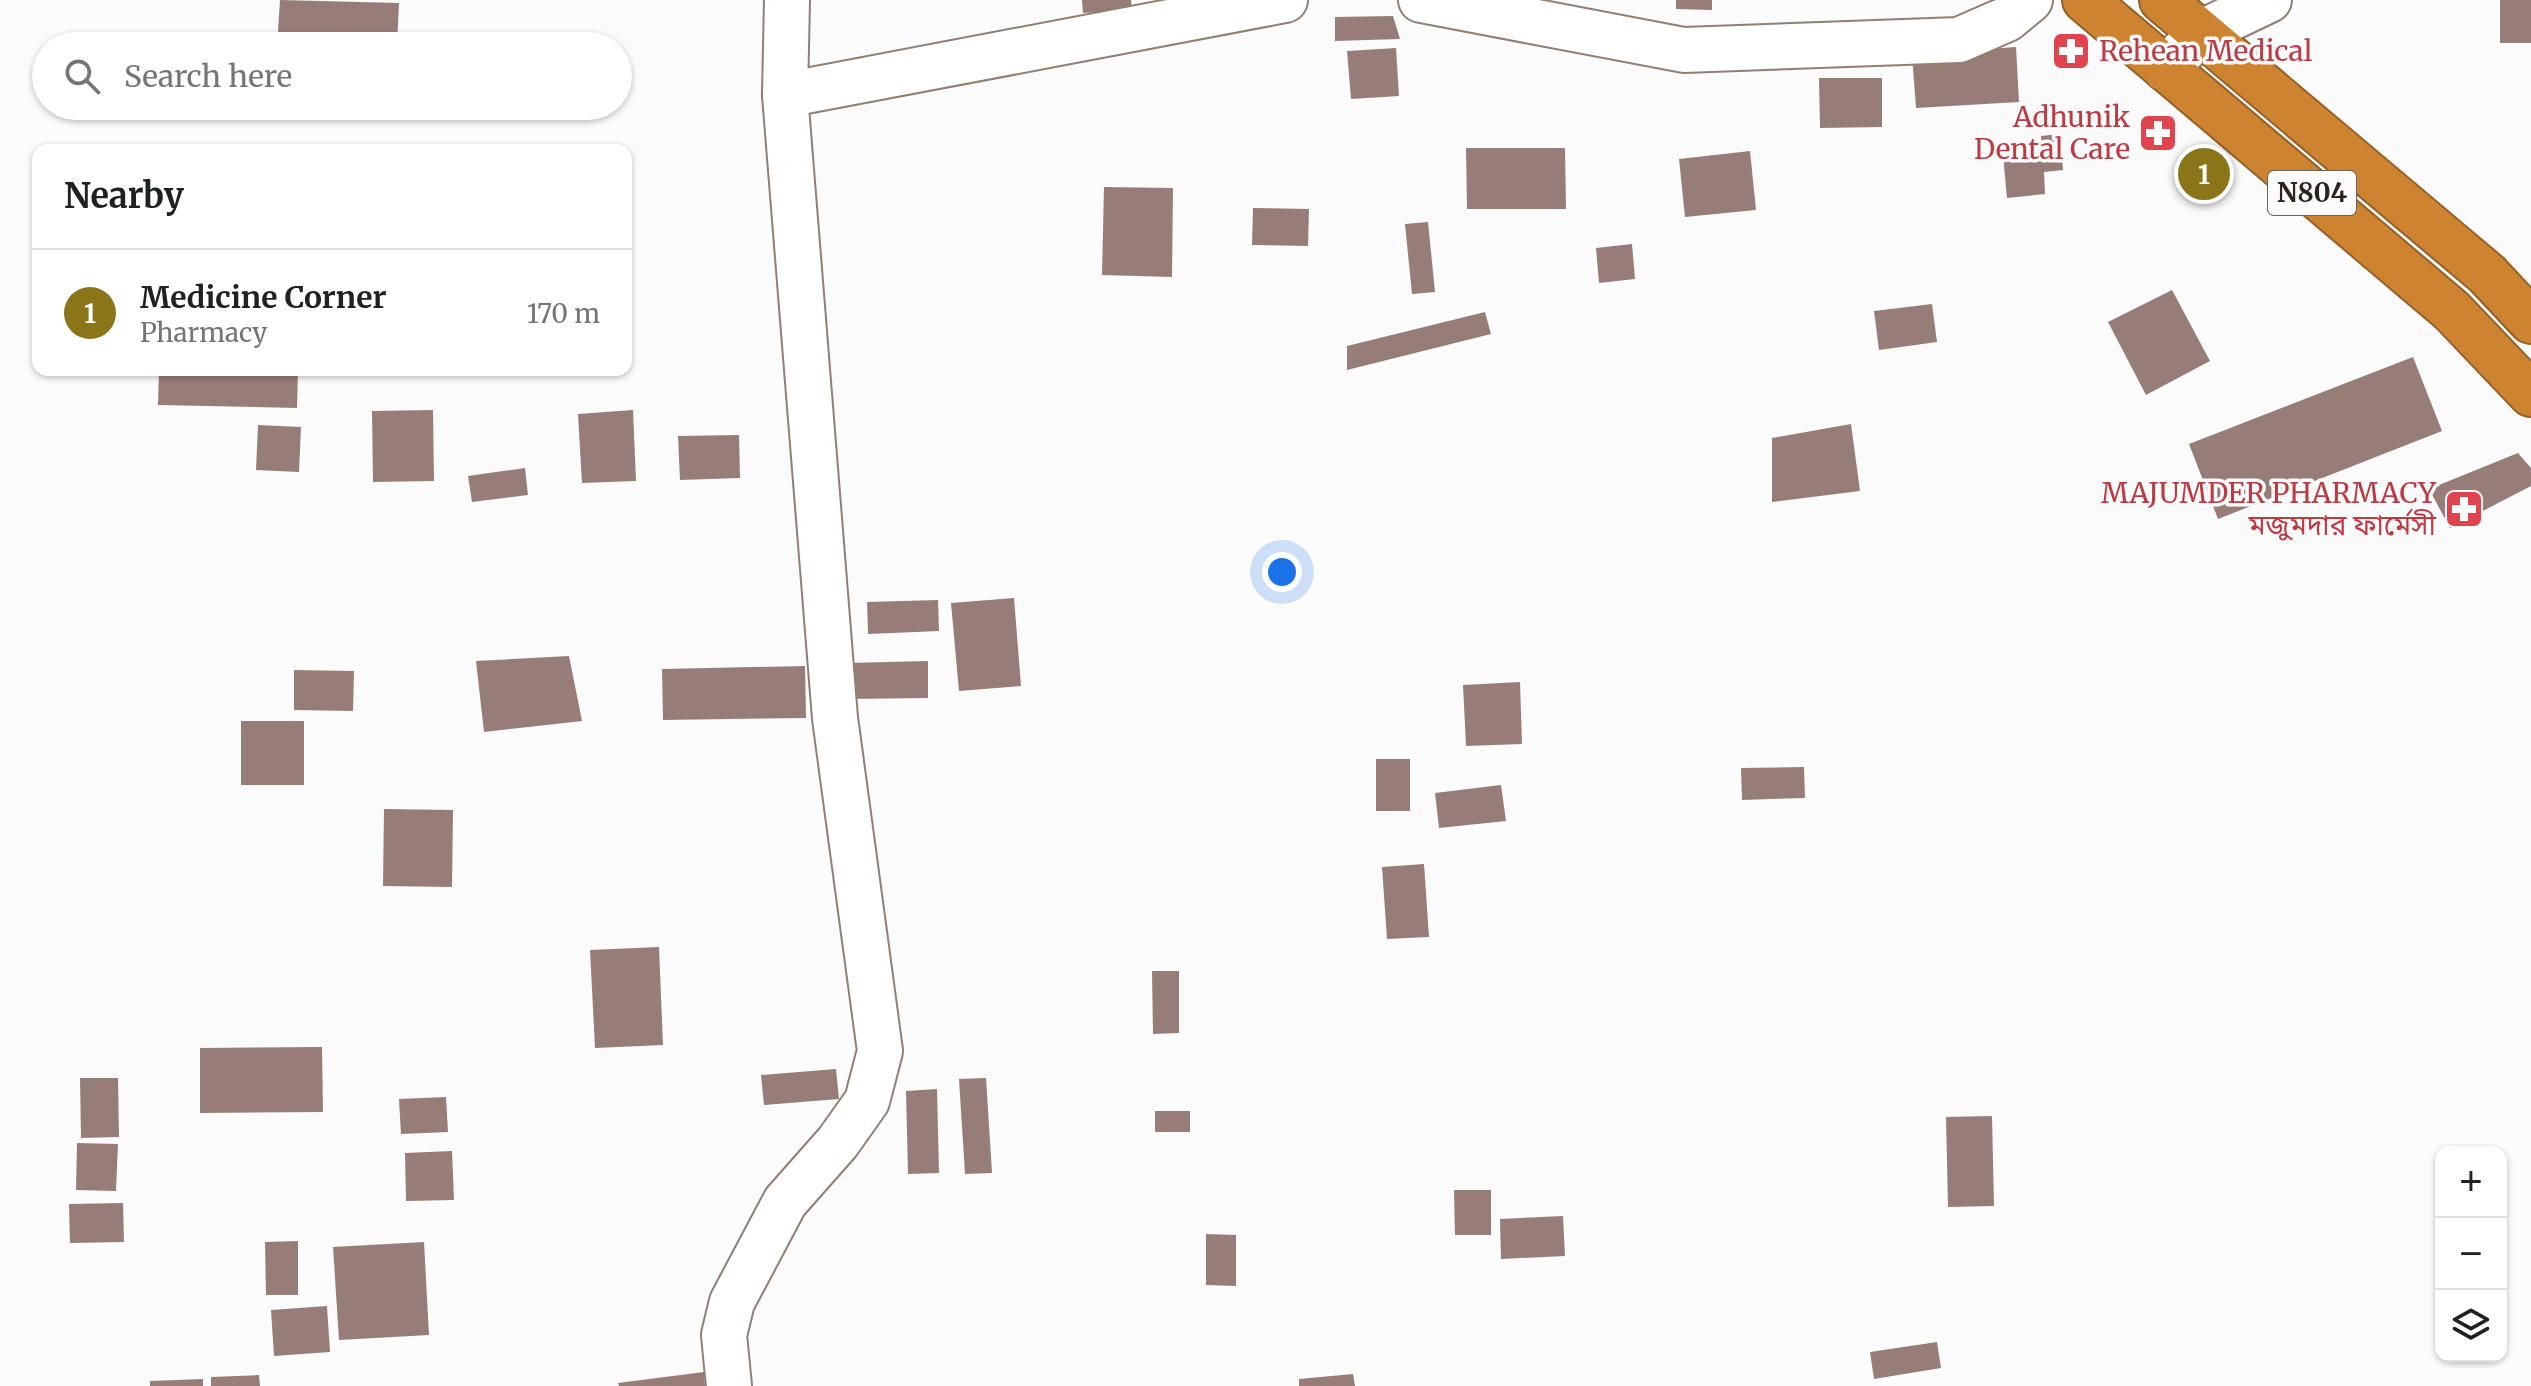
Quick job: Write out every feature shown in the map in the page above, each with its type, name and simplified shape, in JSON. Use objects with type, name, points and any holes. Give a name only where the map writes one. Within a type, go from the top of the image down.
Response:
[{"type":"highway","name":"N804","points":[[2085,0],[2452,311],[2531,394]]},
{"type":"highway","name":"N804","points":[[2162,0],[2487,274],[2531,321]]},
{"type":"street","points":[[729,1386],[724,1335],[732,1302],[785,1202],[838,1142],[867,1101],[880,1051],[835,718],[785,95],[787,0]]},
{"type":"street","points":[[785,95],[1285,0]]},
{"type":"street","points":[[1421,0],[1684,50],[1959,40],[2007,19],[2030,0]]},
{"type":"street","points":[[2166,69],[2200,33],[2269,0]]},
{"type":"building","points":[[280,0],[399,3],[398,32],[278,32]]},
{"type":"building","points":[[1082,0],[1131,0],[1132,10],[1083,13]]},
{"type":"building","points":[[1676,0],[1712,0],[1712,10],[1676,9]]},
{"type":"building","points":[[2500,0],[2531,0],[2531,43],[2500,43]]},
{"type":"building","points":[[1393,16],[1400,39],[1335,41],[1335,17]]},
{"type":"building","points":[[2016,47],[2019,102],[1916,108],[1912,54]]},
{"type":"building","points":[[1396,48],[1399,96],[1351,99],[1347,51]]},
{"type":"building","points":[[1819,78],[1882,78],[1882,127],[1820,128]]},
{"type":"building","points":[[2060,134],[2063,170],[2044,172],[2045,194],[2007,198],[2003,155],[2041,151],[2043,160],[2041,136]]},
{"type":"building","points":[[1466,148],[1565,148],[1566,209],[1467,209]]},
{"type":"building","points":[[1750,151],[1756,210],[1685,217],[1679,159]]},
{"type":"building","points":[[1104,187],[1173,188],[1172,277],[1102,275]]},
{"type":"building","points":[[1253,208],[1309,209],[1308,246],[1252,245]]},
{"type":"building","points":[[1428,222],[1435,292],[1412,294],[1405,224]]},
{"type":"building","points":[[1632,244],[1635,279],[1599,283],[1596,248]]},
{"type":"building","points":[[2172,290],[2210,361],[2146,395],[2108,322]]},
{"type":"building","points":[[1932,304],[1937,342],[1879,350],[1874,311]]},
{"type":"building","points":[[1485,312],[1491,334],[1347,370],[1347,346]]},
{"type":"building","points":[[2413,357],[2442,431],[2218,519],[2189,444]]},
{"type":"building","points":[[159,376],[298,376],[297,408],[158,405]]},
{"type":"building","points":[[433,410],[434,481],[373,482],[372,411]]},
{"type":"building","points":[[633,410],[636,481],[582,483],[578,414]]},
{"type":"building","points":[[1851,424],[1860,491],[1772,502],[1772,438]]},
{"type":"building","points":[[258,425],[301,427],[299,472],[256,470]]},
{"type":"building","points":[[739,435],[740,478],[680,480],[678,436]]},
{"type":"building","name":"MAJUMDER PHARMACY মজুমদার ফার্মেসী","points":[[2518,453],[2531,468],[2531,486],[2450,528],[2429,489]]},
{"type":"building","points":[[525,468],[528,495],[472,502],[468,476]]},
{"type":"building","points":[[1014,598],[1021,686],[959,691],[951,603]]},
{"type":"building","points":[[938,600],[939,631],[868,634],[867,602]]},
{"type":"building","points":[[569,656],[582,721],[484,732],[476,661]]},
{"type":"building","points":[[928,661],[928,698],[847,699],[847,663]]},
{"type":"building","points":[[805,666],[806,718],[663,720],[662,669]]},
{"type":"building","points":[[294,670],[354,671],[353,711],[294,710]]},
{"type":"building","points":[[1520,682],[1522,744],[1466,746],[1463,685]]},
{"type":"building","points":[[241,721],[304,721],[304,785],[241,785]]},
{"type":"building","points":[[1376,759],[1410,759],[1410,811],[1376,811]]},
{"type":"building","points":[[1804,767],[1805,798],[1742,800],[1741,768]]},
{"type":"building","points":[[1501,785],[1506,821],[1439,828],[1435,793]]},
{"type":"building","points":[[384,809],[453,810],[452,887],[383,886]]},
{"type":"building","points":[[1424,864],[1429,937],[1387,939],[1382,867]]},
{"type":"building","points":[[659,947],[663,1045],[595,1048],[590,950]]},
{"type":"building","points":[[1152,971],[1179,971],[1179,1033],[1153,1034]]},
{"type":"building","points":[[322,1047],[323,1112],[200,1113],[200,1048]]},
{"type":"building","points":[[836,1069],[839,1099],[764,1105],[761,1075]]},
{"type":"building","points":[[80,1078],[118,1078],[119,1137],[81,1138]]},
{"type":"building","points":[[986,1078],[992,1173],[965,1174],[959,1079]]},
{"type":"building","points":[[937,1089],[939,1173],[908,1174],[906,1091]]},
{"type":"building","points":[[446,1097],[448,1132],[401,1134],[399,1099]]},
{"type":"building","points":[[1155,1111],[1190,1111],[1190,1132],[1155,1132]]},
{"type":"building","points":[[1992,1116],[1994,1206],[1948,1207],[1946,1117]]},
{"type":"building","points":[[77,1143],[118,1144],[116,1191],[76,1190]]},
{"type":"building","points":[[452,1151],[454,1200],[406,1201],[405,1153]]},
{"type":"building","points":[[1454,1190],[1491,1190],[1491,1235],[1455,1235]]},
{"type":"building","points":[[123,1203],[124,1242],[70,1243],[69,1204]]},
{"type":"building","points":[[1563,1216],[1565,1256],[1501,1259],[1500,1219]]},
{"type":"building","points":[[1206,1234],[1236,1235],[1236,1286],[1206,1285]]},
{"type":"building","points":[[298,1241],[298,1295],[266,1295],[265,1242]]},
{"type":"building","points":[[424,1242],[429,1335],[339,1340],[333,1247]]},
{"type":"building","points":[[327,1306],[330,1352],[274,1356],[271,1310]]},
{"type":"building","points":[[1937,1342],[1941,1368],[1874,1379],[1870,1352]]},
{"type":"building","points":[[704,1372],[705,1386],[619,1386],[618,1383]]},
{"type":"building","points":[[1353,1374],[1355,1386],[1299,1386],[1299,1379]]},
{"type":"building","points":[[259,1375],[260,1386],[211,1386],[211,1377]]},
{"type":"building","points":[[203,1379],[203,1386],[150,1386],[150,1381]]},
{"type":"place","name":"Rehean Medical","points":[[2071,51]]},
{"type":"place","name":"Adhunik Dental Care","points":[[2158,133]]},
{"type":"place","name":"Medicine Corner","points":[[2204,174]]},
{"type":"place","name":"MAJUMDER PHARMACY মজুমদার ফার্মেসী","points":[[2464,509]]}]
